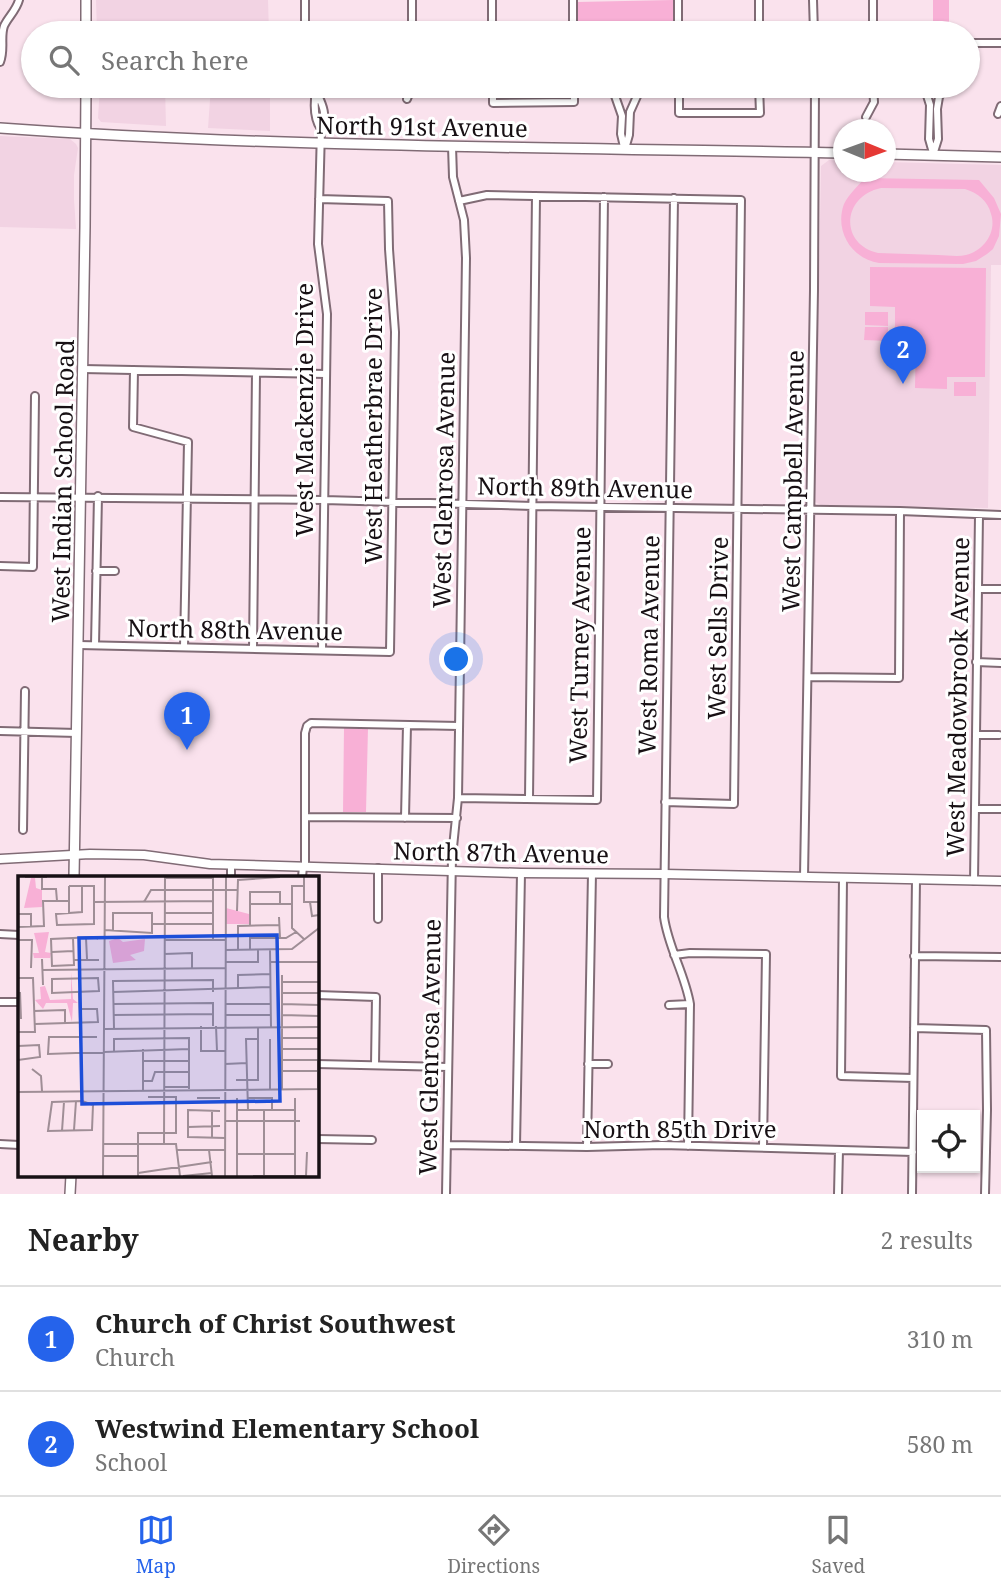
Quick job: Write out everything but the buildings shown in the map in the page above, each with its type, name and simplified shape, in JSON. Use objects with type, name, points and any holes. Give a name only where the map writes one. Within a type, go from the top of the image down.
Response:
[{"type":"main road","points":[[86,0],[86,21]]},
{"type":"main road","name":"West Indian School Road","points":[[74,876],[86,98]]},
{"type":"main road","name":"North 91st Avenue","points":[[0,128],[321,143],[833,153]]},
{"type":"main road","points":[[896,154],[1001,157]]},
{"type":"main road","points":[[71,1176],[71,1194]]},
{"type":"street","points":[[0,62],[3,56],[4,24],[17,8],[19,0]]},
{"type":"street","points":[[305,0],[305,21]]},
{"type":"street","points":[[412,0],[412,21]]},
{"type":"street","points":[[492,0],[492,21]]},
{"type":"street","points":[[573,0],[573,21]]},
{"type":"street","points":[[678,0],[678,21]]},
{"type":"street","points":[[759,0],[759,21]]},
{"type":"street","points":[[813,0],[814,21]]},
{"type":"street","points":[[873,0],[873,21]]},
{"type":"street","points":[[980,43],[1001,43]]},
{"type":"street","name":"West Mackenzie Drive","points":[[314,98],[316,123],[321,129],[318,244],[327,314],[321,650]]},
{"type":"street","points":[[493,98],[493,103],[574,102],[574,98]]},
{"type":"street","points":[[616,98],[620,109],[621,134],[625,149]]},
{"type":"street","points":[[625,149],[630,112],[636,98]]},
{"type":"street","points":[[679,98],[679,113],[760,113],[759,98]]},
{"type":"street","name":"West Campbell Avenue","points":[[804,877],[815,98]]},
{"type":"street","points":[[866,117],[874,98]]},
{"type":"street","points":[[928,98],[929,139],[933,155]]},
{"type":"street","points":[[933,155],[938,139],[939,98]]},
{"type":"street","points":[[998,114],[1001,106]]},
{"type":"street","name":"West Glenrosa Avenue","points":[[446,1194],[451,870],[458,798],[466,237],[453,177],[452,146]]},
{"type":"street","points":[[459,201],[487,195],[674,198]]},
{"type":"street","points":[[458,798],[529,799],[536,196]]},
{"type":"street","name":"West Turney Avenue","points":[[529,799],[597,800],[604,197]]},
{"type":"street","name":"West Sells Drive","points":[[666,802],[734,804],[738,510],[741,200],[674,198]]},
{"type":"street","name":"West Roma Avenue","points":[[674,198],[664,917],[690,1004],[688,1146]]},
{"type":"street","name":"West Heatherbrae Drive","points":[[319,199],[388,201],[388,249],[396,332],[390,652]]},
{"type":"street","points":[[83,369],[326,374]]},
{"type":"street","points":[[134,370],[133,427],[188,442],[184,647]]},
{"type":"street","points":[[253,649],[256,373]]},
{"type":"street","points":[[0,566],[33,566],[36,396]]},
{"type":"street","name":"North 89th Avenue","points":[[0,496],[393,501],[1001,515]]},
{"type":"street","name":"West Indian School Road","points":[[95,645],[97,496]]},
{"type":"street","points":[[808,677],[899,678],[900,512]]},
{"type":"street","name":"West Meadowbrook Avenue","points":[[974,881],[979,514]]},
{"type":"street","name":"West Indian School Road","points":[[96,571],[115,571]]},
{"type":"street","points":[[978,589],[1001,589]]},
{"type":"street","name":"North 88th Avenue","points":[[79,645],[390,652]]},
{"type":"street","points":[[976,663],[1001,663]]},
{"type":"street","points":[[23,830],[24,691]]},
{"type":"street","points":[[302,876],[307,726],[311,723],[459,726]]},
{"type":"street","points":[[405,818],[407,725]]},
{"type":"street","points":[[0,732],[77,733]]},
{"type":"street","points":[[976,735],[999,735]]},
{"type":"street","points":[[975,808],[1001,809]]},
{"type":"street","points":[[305,817],[457,818]]},
{"type":"street","name":"North 87th Avenue","points":[[0,859],[75,854],[144,855],[197,864],[521,873],[1001,881]]},
{"type":"street","points":[[231,865],[231,876]]},
{"type":"street","points":[[378,868],[378,919]]},
{"type":"street","points":[[516,1146],[521,873]]},
{"type":"street","points":[[587,1147],[592,873]]},
{"type":"street","points":[[844,878],[841,1076],[913,1078]]},
{"type":"street","points":[[912,1194],[916,879]]},
{"type":"street","points":[[0,934],[18,935]]},
{"type":"street","points":[[674,956],[690,953],[766,954],[763,1147]]},
{"type":"street","points":[[914,956],[1001,957]]},
{"type":"street","points":[[318,995],[376,997],[375,1065]]},
{"type":"street","points":[[0,1002],[18,1002]]},
{"type":"street","points":[[669,1005],[690,1004]]},
{"type":"street","points":[[914,1028],[986,1030],[985,1194]]},
{"type":"street","points":[[318,1064],[449,1067]]},
{"type":"street","points":[[588,1064],[608,1064]]},
{"type":"street","points":[[318,1139],[372,1140]]},
{"type":"street","points":[[0,1144],[18,1145]]},
{"type":"street","name":"North 85th Drive","points":[[448,1145],[763,1147],[913,1152]]},
{"type":"street","points":[[838,1194],[839,1150]]},
{"type":"shaded area","points":[[96,0],[268,0],[269,21],[97,21]]},
{"type":"shaded area","points":[[673,0],[674,21],[577,21],[577,2]]},
{"type":"shaded area","points":[[933,0],[949,0],[949,21],[933,21]]},
{"type":"shaded area","points":[[99,98],[165,98],[166,126],[101,122],[98,118]]},
{"type":"shaded area","points":[[210,98],[270,98],[270,131],[208,128]]},
{"type":"shaded area","points":[[0,136],[70,139],[76,144],[76,229],[0,227]]},
{"type":"shaded area","points":[[833,160],[833,182],[896,182],[896,162],[1001,165],[1001,265],[991,265],[988,508],[823,506],[815,502],[821,166]]},
{"type":"shaded area","points":[[896,179],[979,180],[994,198],[1001,214],[999,236],[993,249],[987,254],[976,261],[963,264],[879,263],[853,250],[844,233],[842,214],[844,204],[861,182],[896,182]],"holes":[[[881,188],[965,189],[978,195],[990,209],[992,227],[983,245],[966,255],[878,253],[865,248],[852,231],[850,220],[859,200]]]},
{"type":"shaded area","points":[[870,267],[986,268],[985,377],[947,377],[947,389],[915,388],[916,335],[895,334],[895,307],[870,306]]},
{"type":"shaded area","points":[[865,312],[888,312],[888,326],[865,325]]},
{"type":"shaded area","points":[[865,327],[888,327],[888,341],[864,340]]},
{"type":"shaded area","points":[[954,382],[976,382],[976,396],[954,396]]},
{"type":"shaded area","points":[[344,728],[368,728],[366,812],[343,812]]},
{"type":"place","name":"Westwind Elementary School","points":[[903,384]]},
{"type":"place","name":"Church of Christ Southwest","points":[[187,750]]}]
